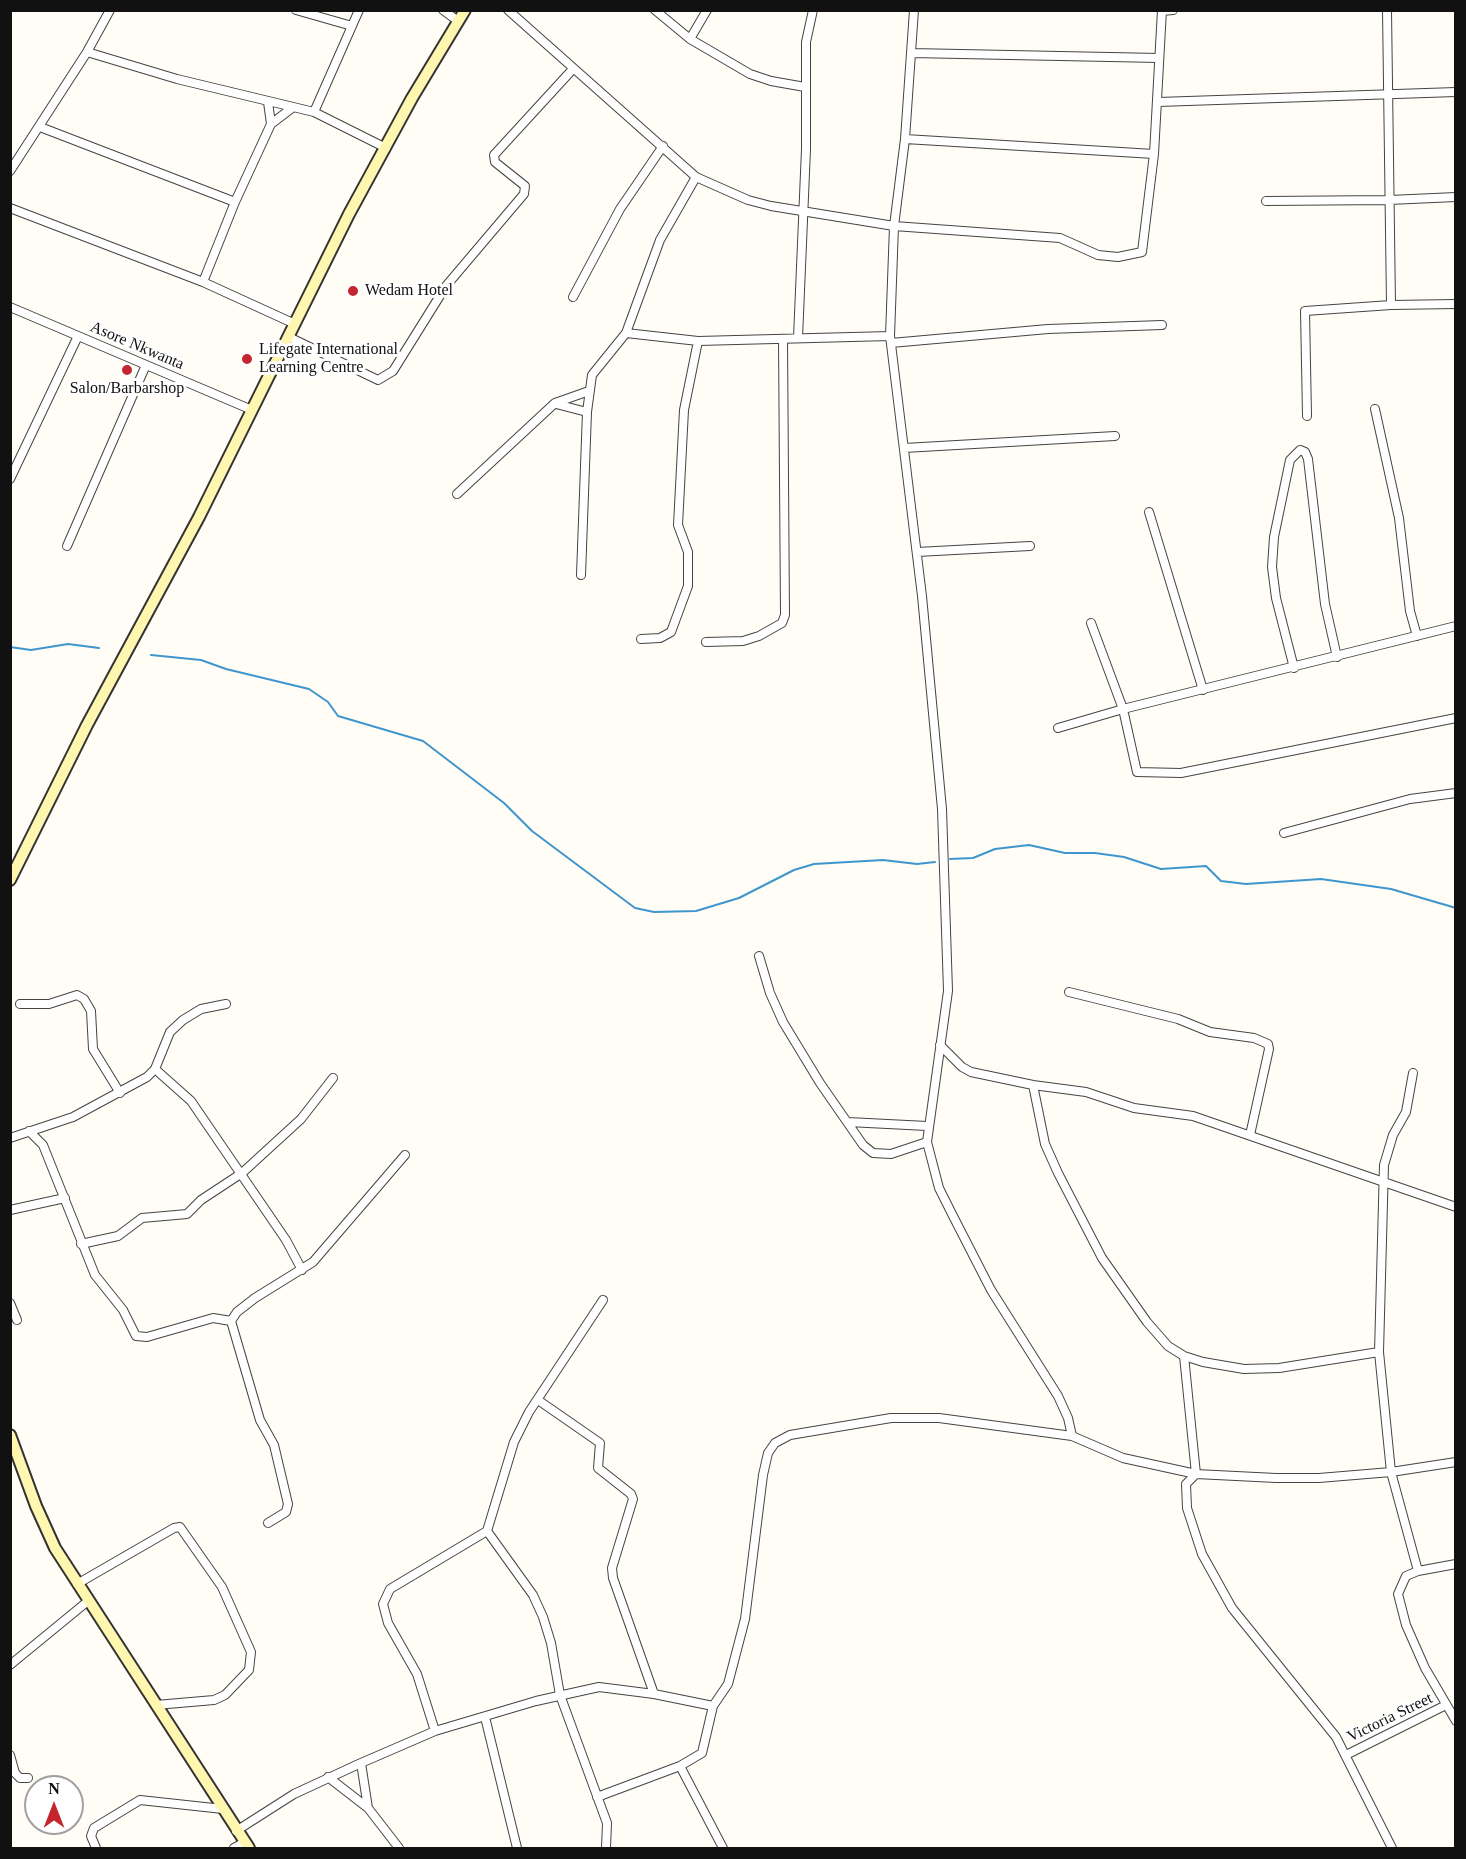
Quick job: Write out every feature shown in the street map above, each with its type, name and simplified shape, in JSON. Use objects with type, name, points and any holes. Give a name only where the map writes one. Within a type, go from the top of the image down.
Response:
[{"type":"street","points":[[10,171],[87,52],[110,10]]},
{"type":"street","points":[[297,10],[352,26]]},
{"type":"street","points":[[314,112],[359,10]]},
{"type":"street","points":[[443,10],[458,21]]},
{"type":"street","points":[[10,880],[87,725],[199,517],[349,214],[412,98],[465,10]]},
{"type":"street","points":[[508,10],[572,70],[663,146],[696,177],[748,200],[894,226],[1060,238],[1098,255],[1132,256],[1142,252],[1154,154],[1162,11],[1173,10]]},
{"type":"street","points":[[655,10],[690,39],[750,74],[771,81],[805,87]]},
{"type":"street","points":[[690,39],[706,10]]},
{"type":"street","points":[[798,338],[801,211],[806,149],[806,42],[813,10]]},
{"type":"street","points":[[914,10],[905,139],[894,226],[891,339],[917,552],[942,809],[948,991],[927,1126],[927,1142],[939,1188],[991,1290],[1058,1396],[1068,1418],[1072,1436]]},
{"type":"street","points":[[1387,10],[1391,305]]},
{"type":"street","points":[[87,52],[268,102],[314,112],[386,148]]},
{"type":"street","points":[[911,52],[1159,58]]},
{"type":"street","points":[[289,337],[362,375],[378,380],[393,371],[446,286],[524,194],[525,186],[495,162],[494,155],[572,70]]},
{"type":"street","points":[[1158,102],[1455,92]]},
{"type":"street","points":[[268,102],[272,124]]},
{"type":"street","points":[[203,282],[235,202],[272,124],[292,108]]},
{"type":"street","points":[[40,127],[235,202]]},
{"type":"street","points":[[905,139],[1154,154]]},
{"type":"street","points":[[573,297],[620,209],[663,146]]},
{"type":"street","points":[[581,575],[586,412],[589,391],[596,367],[626,333],[632,321],[641,289],[660,240],[696,177]]},
{"type":"street","points":[[1266,201],[1389,201],[1455,197]]},
{"type":"street","points":[[10,208],[203,282],[295,324]]},
{"type":"street","points":[[1307,416],[1304,312],[1391,305],[1455,304]]},
{"type":"street","name":"Asore Nkwanta","points":[[11,308],[252,410]]},
{"type":"street","points":[[632,321],[643,333]]},
{"type":"street","points":[[626,333],[643,333],[698,341],[798,338],[891,339],[1048,329],[1162,325]]},
{"type":"street","points":[[10,479],[78,336]]},
{"type":"street","points":[[706,642],[743,640],[759,636],[782,623],[785,615],[783,339]]},
{"type":"street","points":[[641,639],[660,638],[671,632],[688,586],[688,552],[679,534],[678,505],[684,410],[698,341]]},
{"type":"street","points":[[67,546],[146,365]]},
{"type":"street","points":[[458,494],[555,403],[589,391]]},
{"type":"street","points":[[555,403],[586,412]]},
{"type":"street","points":[[1376,409],[1399,518],[1406,583],[1416,636]]},
{"type":"street","points":[[904,448],[1115,435]]},
{"type":"street","points":[[1294,668],[1276,598],[1272,567],[1274,537],[1290,460],[1300,450],[1305,452],[1308,459],[1326,604],[1337,657]]},
{"type":"street","points":[[1149,512],[1203,690]]},
{"type":"street","points":[[917,552],[1030,546]]},
{"type":"street","points":[[1091,623],[1123,709],[1135,769],[1144,774],[1181,773],[1455,718]]},
{"type":"street","points":[[1058,728],[1123,709],[1455,626]]},
{"type":"street","points":[[1284,832],[1410,799],[1455,793]]},
{"type":"street","points":[[759,956],[770,993],[783,1022],[820,1083],[863,1145],[873,1153],[891,1154],[927,1142]]},
{"type":"street","points":[[1069,992],[1178,1019],[1210,1032],[1254,1038],[1268,1044],[1250,1135]]},
{"type":"street","points":[[20,1004],[49,1004],[77,995],[84,999],[91,1011],[93,1049],[120,1093]]},
{"type":"street","points":[[10,1138],[73,1117],[120,1093],[155,1069],[170,1032],[183,1020],[201,1009],[226,1004]]},
{"type":"street","points":[[940,1045],[962,1067],[971,1072],[1033,1085],[1086,1092],[1134,1108],[1193,1116],[1455,1207]]},
{"type":"street","points":[[155,1069],[191,1101],[242,1173],[286,1240],[302,1270]]},
{"type":"street","points":[[1413,1073],[1406,1112],[1393,1135],[1383,1181],[1379,1352],[1391,1472],[1419,1571]]},
{"type":"street","points":[[81,1244],[118,1236],[142,1218],[187,1214],[201,1200],[242,1173],[301,1119],[333,1078]]},
{"type":"street","points":[[1033,1085],[1050,1157],[1102,1258],[1147,1322],[1168,1346],[1184,1356],[1203,1362],[1244,1369],[1279,1368],[1379,1352]]},
{"type":"street","points":[[848,1122],[927,1126]]},
{"type":"street","points":[[29,1131],[43,1145],[95,1275],[123,1310],[136,1336],[147,1337],[213,1318],[231,1321]]},
{"type":"street","points":[[268,1523],[286,1512],[288,1504],[274,1445],[260,1420],[231,1321],[237,1311],[255,1298],[313,1262],[405,1155]]},
{"type":"street","points":[[10,1210],[65,1198]]},
{"type":"street","points":[[435,1731],[417,1674],[388,1623],[383,1604],[390,1589],[487,1531],[514,1443],[528,1412],[603,1300]]},
{"type":"street","points":[[10,1303],[17,1320]]},
{"type":"street","points":[[1184,1356],[1196,1474]]},
{"type":"street","points":[[538,1400],[600,1443],[598,1468],[631,1494],[633,1499],[612,1568],[613,1578],[654,1694]]},
{"type":"street","points":[[597,1797],[680,1766],[702,1753],[713,1706],[728,1684],[739,1645],[762,1475],[768,1453],[775,1443],[798,1433],[911,1416],[1072,1436],[1123,1458],[1196,1474],[1319,1478],[1391,1472],[1455,1462]]},
{"type":"street","points":[[10,1435],[36,1506],[55,1548],[247,1845],[234,1848]]},
{"type":"street","points":[[1196,1474],[1186,1484],[1187,1508],[1210,1572],[1232,1608],[1329,1728],[1346,1755],[1392,1848]]},
{"type":"street","points":[[77,1584],[164,1533],[180,1527],[222,1587],[251,1652],[249,1670],[225,1695],[214,1700],[156,1705]]},
{"type":"street","points":[[487,1531],[538,1606],[551,1643],[560,1695],[607,1823],[606,1848]]},
{"type":"street","points":[[1455,1564],[1406,1576],[1400,1584],[1398,1602],[1420,1657],[1455,1721]]},
{"type":"street","points":[[10,1665],[88,1601]]},
{"type":"street","points":[[236,1831],[294,1794],[435,1731],[560,1695],[599,1687],[654,1694],[713,1706]]},
{"type":"street","name":"Victoria Street","points":[[1346,1755],[1446,1705]]},
{"type":"street","points":[[485,1717],[517,1848]]},
{"type":"street","points":[[10,1755],[15,1773],[24,1778]]},
{"type":"street","points":[[361,1763],[368,1808]]},
{"type":"street","points":[[680,1766],[723,1848]]},
{"type":"street","points":[[328,1777],[368,1808],[399,1848]]},
{"type":"street","points":[[96,1848],[91,1836],[94,1828],[140,1800],[223,1809]]},
{"type":"waterway","points":[[10,647],[31,650],[68,644],[99,648]]},
{"type":"waterway","points":[[151,655],[201,660],[226,669],[309,689],[328,702],[338,716],[423,741],[504,803],[532,831],[635,908],[654,912],[696,911],[739,898],[794,870],[814,864],[883,860],[917,864],[935,862]]},
{"type":"waterway","points":[[950,859],[973,858],[995,849],[1029,845],[1065,853],[1095,853],[1124,857],[1161,869],[1206,866],[1221,881],[1246,884],[1321,879],[1391,889],[1456,908]]},
{"type":"place","name":"Wedam Hotel","points":[[353,291]]},
{"type":"place","name":"Lifegate International Learning Centre","points":[[247,359]]},
{"type":"place","name":"Salon/Barbarshop","points":[[127,370]]}]
